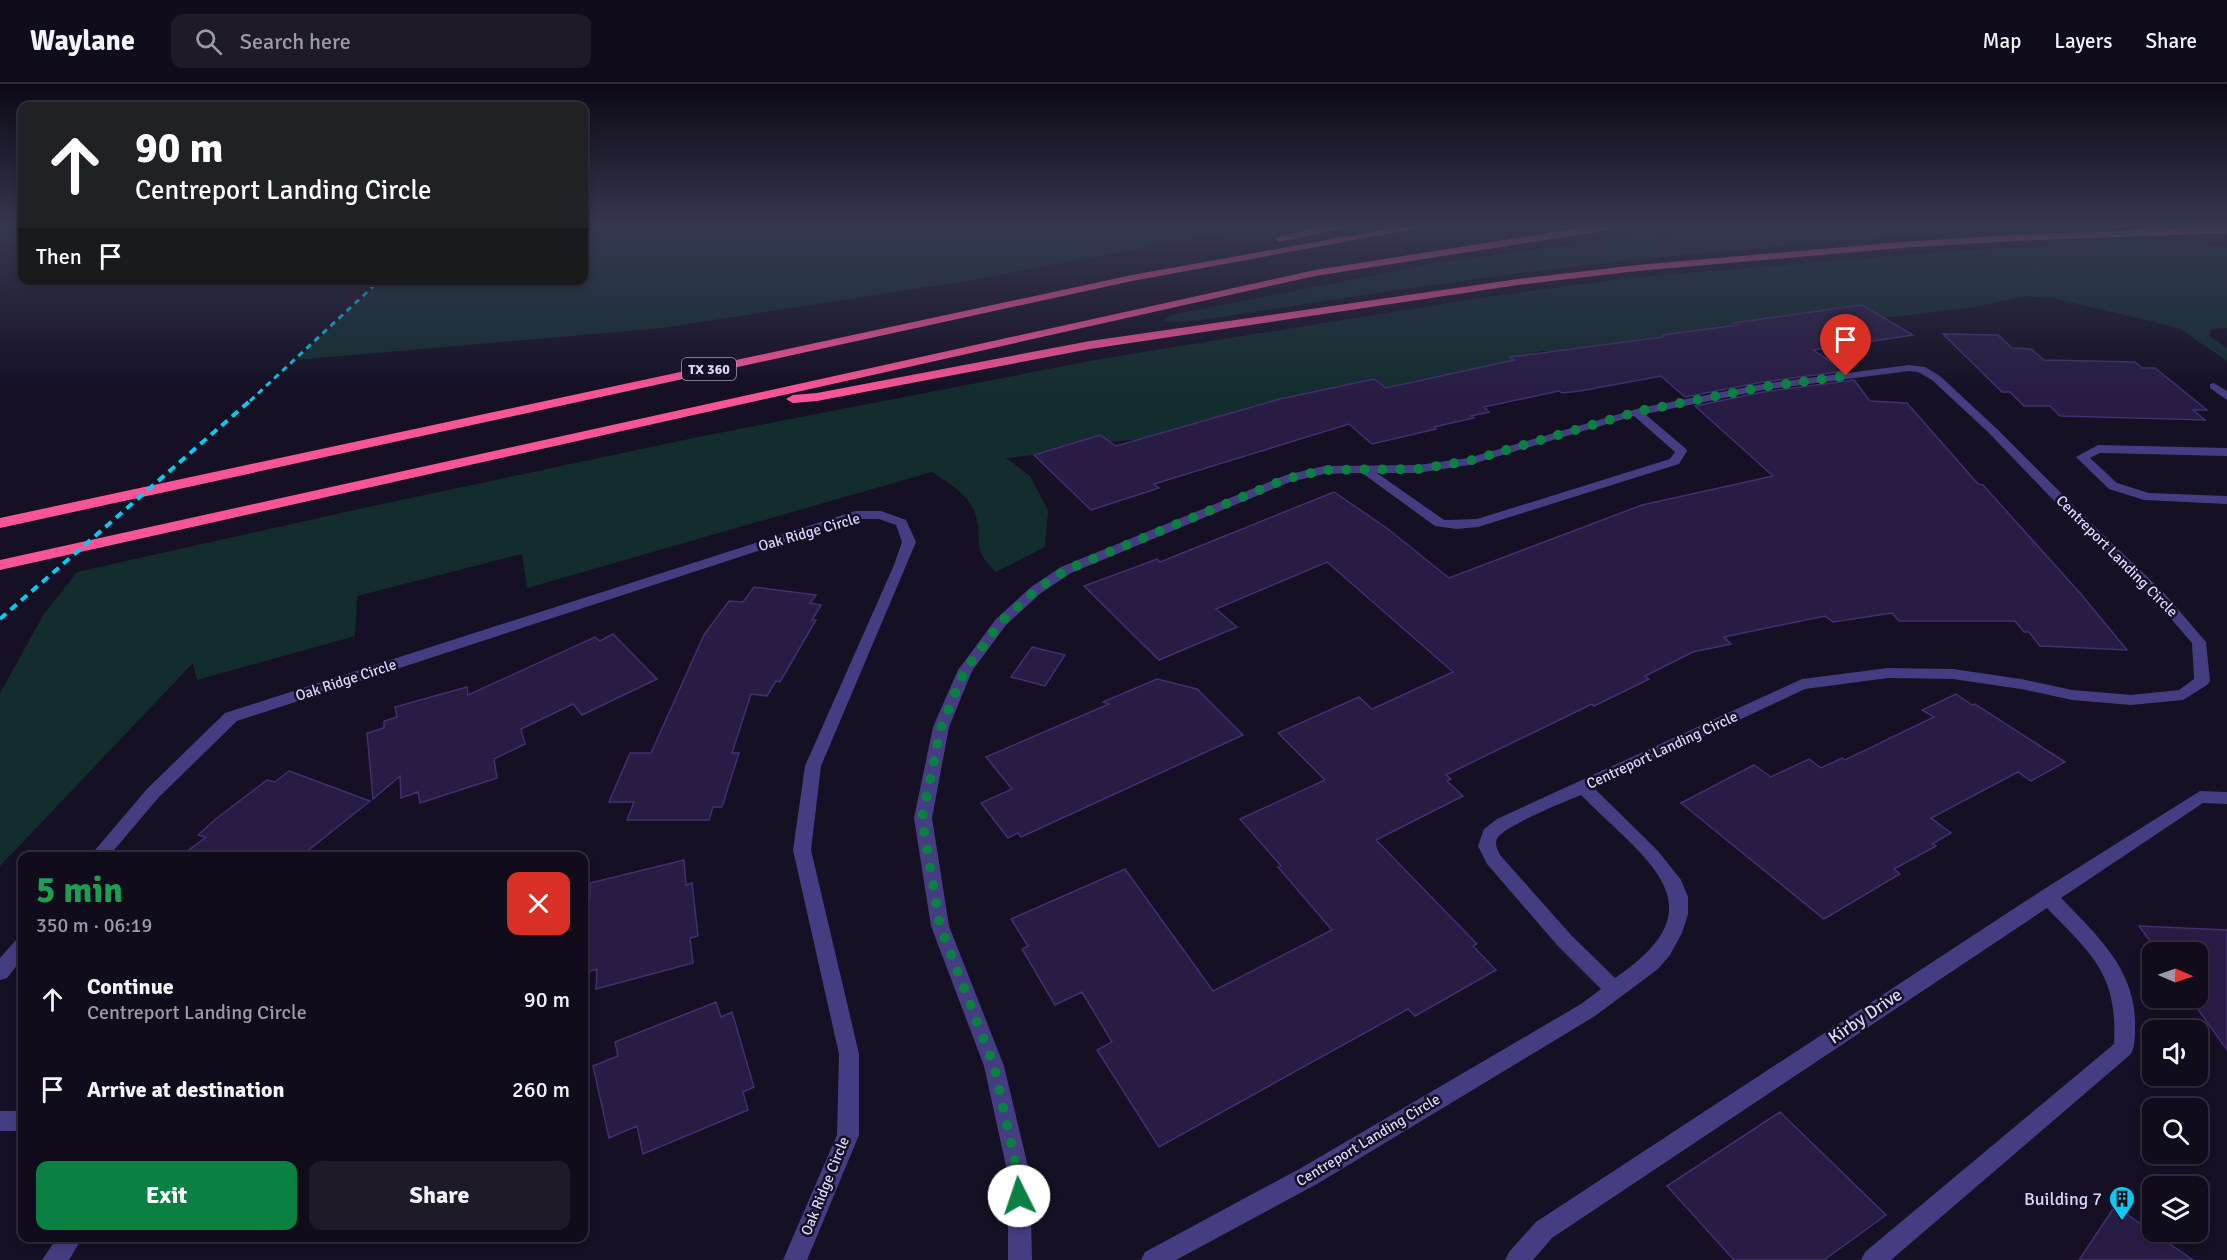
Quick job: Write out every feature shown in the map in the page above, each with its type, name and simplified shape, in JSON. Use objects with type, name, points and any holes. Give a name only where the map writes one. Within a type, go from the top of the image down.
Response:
[{"type":"highway","name":"TX 360","points":[[0,523],[1114,282]]},
{"type":"highway","name":"TX 360","points":[[0,565],[1275,282]]},
{"type":"highway","points":[[714,407],[817,397],[1090,345],[1519,282]]},
{"type":"street","name":"Centreport Landing Circle","points":[[1020,1260],[1016,1164],[994,1066],[940,926],[922,818],[941,727],[965,670],[1001,622],[1036,590],[1066,570],[1286,479],[1324,470],[1418,469],[1469,461],[1636,412],[1763,387],[1909,368],[1921,369],[1936,378],[1993,431],[2086,526],[2160,596],[2199,642],[2202,681],[2183,694],[2131,700],[2073,695],[2021,684],[1953,674],[1888,673],[1802,684],[1503,824],[1491,834],[1487,846],[1493,859],[1564,940],[1614,990],[1588,1010],[1309,1176],[1153,1260]]},
{"type":"street","points":[[2214,386],[2227,397]]},
{"type":"street","points":[[1365,470],[1440,523],[1456,525],[1478,523],[1675,461],[1681,451],[1636,412]]},
{"type":"street","points":[[2227,452],[2098,449],[2082,457],[2113,486],[2148,497],[2227,500]]},
{"type":"street","name":"Oak Ridge Circle","points":[[102,852],[153,793],[231,717],[855,515],[881,515],[901,523],[909,542],[902,565],[813,766],[802,850],[849,1054],[848,1135],[795,1260]]},
{"type":"street","points":[[1583,787],[1661,867],[1679,895],[1681,909],[1670,939],[1652,962],[1614,990]]},
{"type":"street","name":"Kirby Drive","points":[[1515,1260],[1544,1230],[2200,796],[2227,798]]},
{"type":"street","points":[[1873,1260],[2124,1048],[2127,1028],[2123,993],[2110,964],[2047,896]]},
{"type":"street","points":[[0,972],[18,951]]},
{"type":"street","points":[[0,1120],[18,1121]]},
{"type":"street","points":[[54,1260],[68,1242]]},
{"type":"green space","points":[[588,282],[960,282],[662,328],[296,360],[376,285],[588,285]]},
{"type":"green space","points":[[1340,282],[1454,282],[1187,322],[1163,321],[1172,315]]},
{"type":"green space","points":[[1598,282],[2227,282],[2227,328],[2211,329],[2210,336],[2227,348],[2227,361],[2179,328],[2053,298],[2027,296],[1970,308],[1883,318],[1858,305],[1769,321],[1765,319],[1735,323],[1752,335],[1663,335],[1668,340],[1643,343],[1639,340],[1575,352],[1540,351],[1513,359],[1518,363],[1391,392],[1374,379],[1313,392],[1285,402],[1280,399],[1143,439],[1109,442],[1099,436],[1034,455],[1006,458],[1030,476],[1048,510],[1045,547],[996,572],[982,555],[978,523],[972,506],[957,490],[932,472],[527,588],[522,554],[357,596],[355,636],[197,680],[193,663],[0,866],[0,693],[44,614],[77,572],[703,436],[1100,359],[1479,298]]},
{"type":"building","points":[[1862,305],[1913,335],[1813,350],[1845,371],[1763,382],[1685,397],[1661,376],[1580,391],[1562,393],[1559,391],[1484,407],[1489,412],[1471,416],[1474,418],[1372,444],[1349,424],[1154,484],[1159,488],[1091,510],[1034,455],[1100,435],[1116,446],[1280,399],[1374,379],[1386,388],[1514,360],[1510,357],[1663,337],[1662,335],[1738,325],[1734,323]]},
{"type":"building","points":[[1943,334],[1998,335],[2012,348],[2031,349],[2044,360],[2135,362],[2142,368],[2155,368],[2207,410],[2193,410],[2205,420],[2060,416],[2050,406],[2024,406],[2010,392],[2002,392]]},
{"type":"building","points":[[1854,380],[1870,401],[1907,403],[1978,484],[1983,485],[2080,593],[2127,650],[2040,646],[2029,632],[2024,632],[2015,621],[1899,621],[1892,613],[1833,622],[1825,616],[1724,637],[1731,644],[1693,652],[1645,676],[1649,679],[1446,775],[1451,779],[1447,781],[1463,796],[1376,840],[1477,944],[1473,946],[1496,970],[1415,1016],[1408,1009],[1159,1147],[1097,1050],[1112,1042],[1082,992],[1055,1005],[1022,949],[1028,946],[1011,919],[1125,869],[1213,991],[1332,930],[1240,819],[1325,780],[1278,733],[1359,697],[1372,709],[1453,672],[1327,562],[1216,609],[1237,627],[1159,660],[1084,586],[1157,559],[1160,562],[1334,492],[1388,529],[1449,578],[1642,505],[1773,476],[1695,406],[1763,392]]},
{"type":"building","points":[[754,587],[816,595],[810,603],[821,605],[812,620],[816,620],[780,682],[776,681],[767,696],[751,694],[732,753],[739,753],[722,807],[713,807],[709,820],[627,820],[634,802],[609,802],[630,753],[651,753],[704,635],[729,601],[743,602]]},
{"type":"building","points":[[613,634],[657,679],[582,715],[573,704],[521,729],[525,744],[494,759],[497,778],[420,803],[418,792],[401,798],[400,776],[373,799],[367,733],[384,728],[384,721],[397,717],[395,707],[467,687],[468,695],[595,637],[600,641]]},
{"type":"building","points":[[1032,647],[1065,655],[1045,686],[1011,677]]},
{"type":"building","points":[[1157,679],[1197,689],[1243,735],[1021,837],[1018,833],[1008,838],[981,803],[1012,789],[986,757],[1109,704],[1103,702]]},
{"type":"building","points":[[1956,694],[2065,762],[2031,781],[2018,772],[1931,818],[1951,833],[1932,844],[1936,846],[1894,869],[1900,874],[1824,919],[1681,803],[1754,765],[1771,777],[1809,759],[1821,768],[1842,758],[1845,760],[1934,717],[1922,710]]},
{"type":"building","points":[[289,771],[370,801],[306,852],[186,852],[206,837],[198,835],[217,818],[267,780],[275,782]]},
{"type":"building","points":[[684,860],[686,885],[692,883],[698,936],[690,938],[693,963],[596,989],[597,969],[588,972],[590,883]]},
{"type":"building","points":[[2139,926],[2227,930],[2227,1050],[2208,1020],[2197,1008],[2208,1008],[2208,942],[2151,942]]},
{"type":"building","points":[[716,1002],[721,1017],[732,1012],[754,1087],[743,1092],[748,1110],[643,1154],[637,1126],[609,1138],[593,1066],[618,1056],[615,1042]]},
{"type":"building","points":[[1780,1112],[1886,1215],[1824,1260],[1734,1260],[1667,1186]]},
{"type":"building","name":"Building 7","points":[[2115,1206],[2142,1225],[2142,1242],[2167,1242],[2193,1260],[2079,1260]]},
{"type":"railway","points":[[250,401],[375,285]]},
{"type":"railway","points":[[0,619],[252,399]]},
{"type":"place","name":"Building 7","points":[[2122,1222]]},
{"type":"route","points":[[1019,1196],[1018,1175],[994,1066],[940,926],[922,818],[941,727],[965,670],[1001,622],[1036,590],[1066,570],[1286,479],[1324,470],[1418,469],[1469,461],[1640,411],[1763,387],[1846,376]]}]
